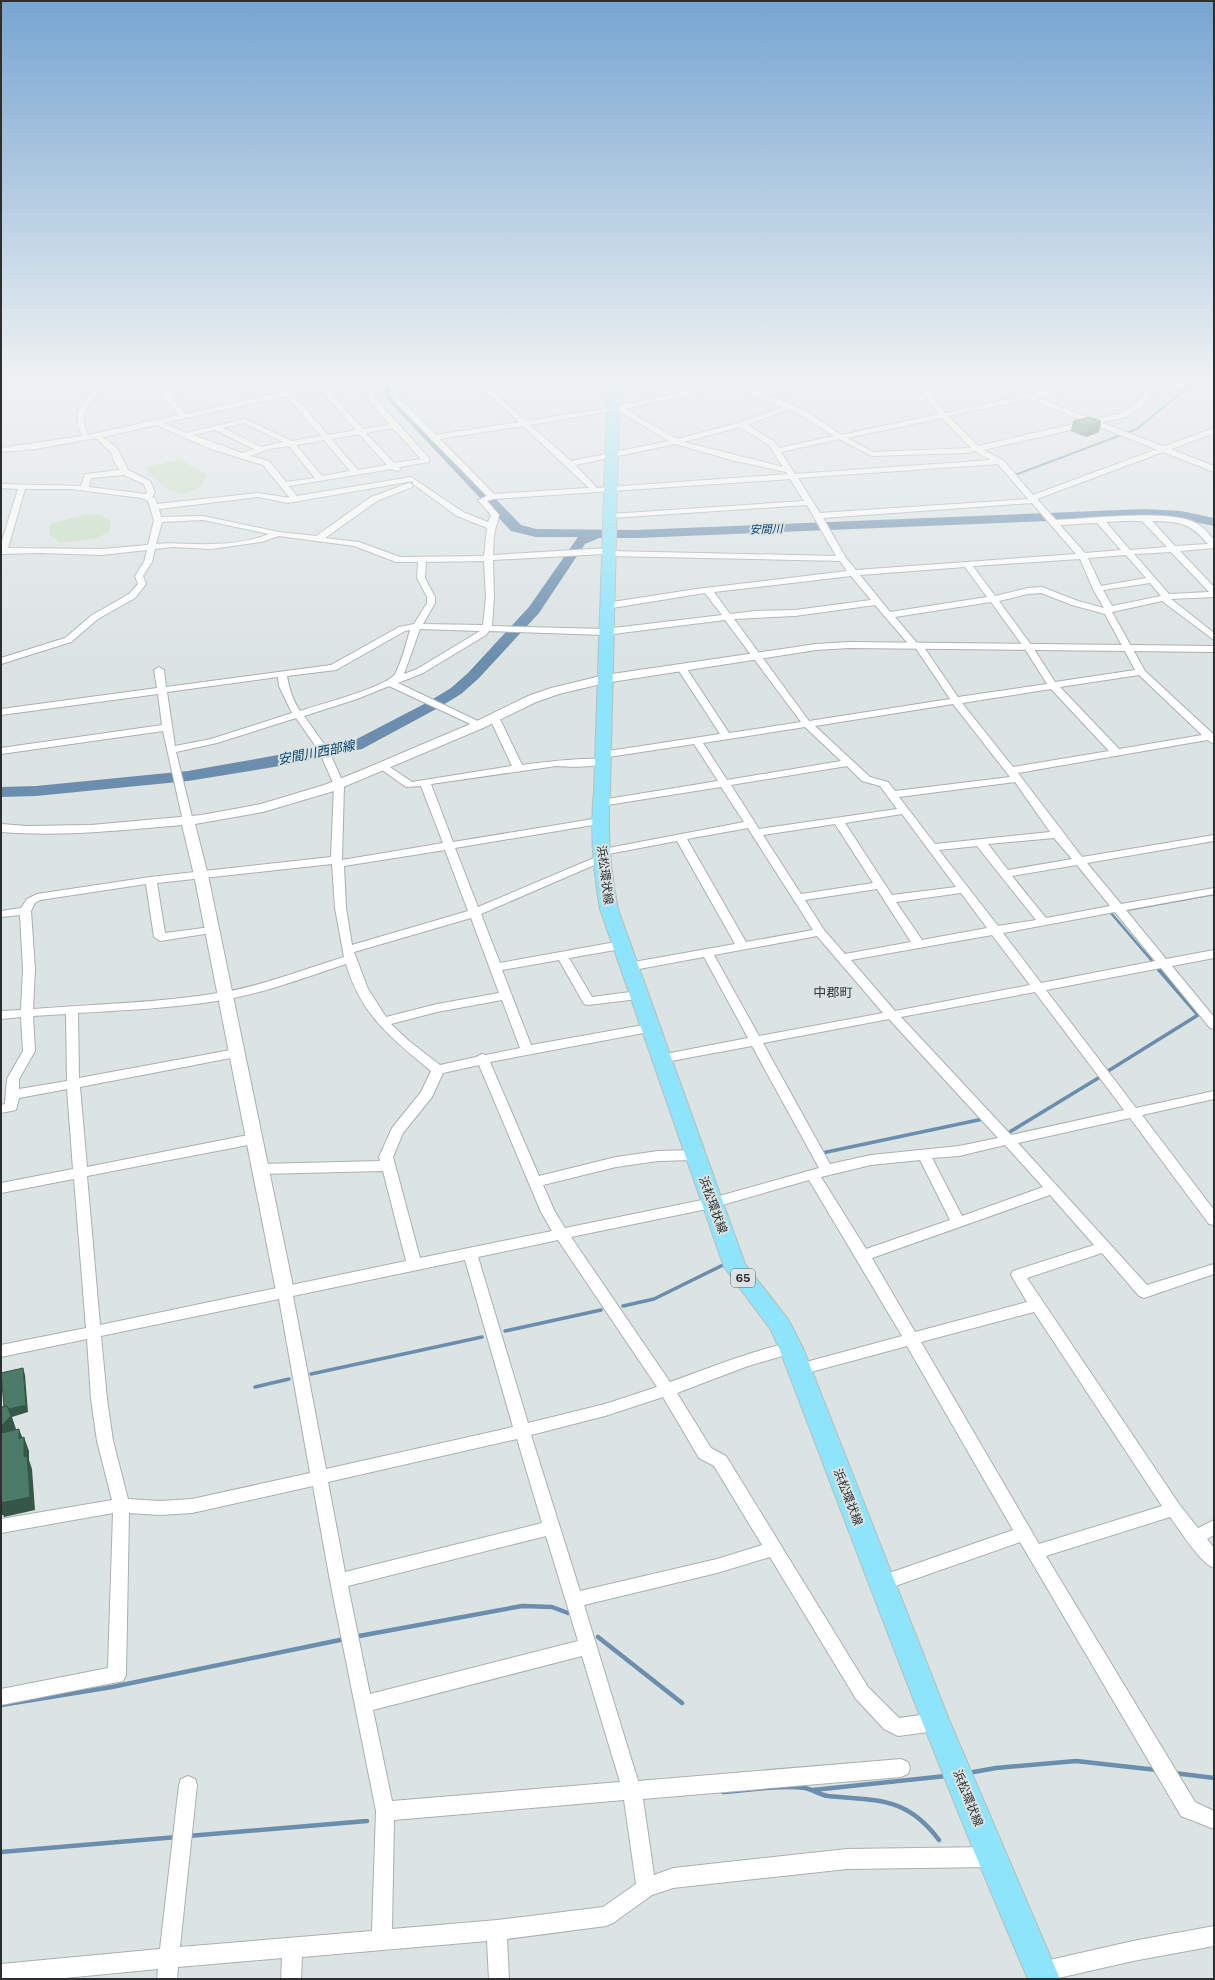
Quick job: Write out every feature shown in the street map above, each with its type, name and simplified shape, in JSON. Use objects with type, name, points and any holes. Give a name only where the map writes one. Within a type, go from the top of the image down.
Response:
[{"type":"main road","name":"浜松環状線","points":[[611,472],[611,516],[605,632],[605,679],[600,812],[602,855],[609,909],[648,1028],[738,1272],[780,1325],[791,1348],[936,1722],[1042,1976]]},
{"type":"street","points":[[84,489],[88,476],[122,472]]},
{"type":"street","points":[[127,472],[147,483],[151,492],[148,497]]},
{"type":"street","points":[[274,472],[295,499]]},
{"type":"street","points":[[315,472],[320,479]]},
{"type":"street","points":[[284,485],[359,472]]},
{"type":"street","points":[[403,472],[460,514],[490,526]]},
{"type":"street","points":[[466,472],[489,498]]},
{"type":"street","points":[[577,472],[594,490]]},
{"type":"street","points":[[172,750],[214,741],[299,715],[390,683],[420,671],[483,633],[487,628],[490,597],[488,558],[490,526],[495,515],[482,500],[489,498],[801,472]]},
{"type":"street","points":[[1009,472],[1083,556],[1097,589],[1126,647],[1141,672],[1213,738]]},
{"type":"street","points":[[818,516],[1033,499],[1100,472]]},
{"type":"street","points":[[790,473],[852,573],[916,645],[956,701],[1010,771],[1018,779],[1057,834],[1116,908],[1212,1021]]},
{"type":"street","points":[[154,507],[258,495],[288,501],[414,480]]},
{"type":"street","points":[[318,540],[374,499],[414,480]]},
{"type":"street","points":[[1,486],[84,489],[148,497]]},
{"type":"street","points":[[22,487],[2,551],[40,550],[102,552],[181,545],[211,548],[261,540],[279,534]]},
{"type":"street","points":[[1,662],[68,640],[95,617],[132,596],[141,587],[142,584],[139,576],[146,566],[158,520],[154,507],[148,497]]},
{"type":"street","points":[[611,516],[809,503]]},
{"type":"street","points":[[158,520],[203,518],[279,534],[356,544],[394,560],[488,558],[571,553],[609,543],[842,559]]},
{"type":"street","points":[[1051,519],[1100,521],[1145,519],[1172,520],[1193,524],[1214,545]]},
{"type":"street","points":[[1145,519],[1214,593]]},
{"type":"street","points":[[1100,521],[1165,597],[1214,637]]},
{"type":"street","points":[[606,606],[708,591],[852,573],[1214,545]]},
{"type":"street","points":[[390,683],[399,676],[417,626],[431,603],[431,597],[421,578],[422,560]]},
{"type":"street","points":[[968,564],[1029,648],[1053,686],[1117,753]]},
{"type":"street","points":[[1097,589],[1152,580]]},
{"type":"street","points":[[889,614],[994,599],[1028,591],[1042,590],[1075,603],[1108,610],[1165,597],[1214,593]]},
{"type":"street","points":[[708,591],[754,656],[807,724],[866,780],[884,784],[1214,1220]]},
{"type":"street","points":[[1,712],[333,668],[402,628],[417,626],[605,632],[727,617],[795,613],[877,602]]},
{"type":"street","points":[[1,828],[66,830],[188,821],[263,808],[338,785],[479,725],[532,699],[555,691],[605,679],[754,656],[816,647],[849,645],[1029,648],[1126,647],[1188,650],[1214,649]]},
{"type":"street","points":[[682,668],[726,736]]},
{"type":"street","points":[[159,670],[177,777],[201,875],[224,996],[285,1291],[338,1581],[385,1811],[382,1939]]},
{"type":"street","points":[[382,767],[410,785],[556,762],[568,764],[697,740],[1141,672]]},
{"type":"street","points":[[282,674],[288,696],[299,715],[326,754],[338,785],[337,862],[339,909],[348,954],[360,984],[383,1022],[438,1070]]},
{"type":"street","points":[[390,683],[479,725]]},
{"type":"street","points":[[494,717],[518,768]]},
{"type":"street","points":[[1,751],[168,728]]},
{"type":"street","points":[[1010,771],[1213,738]]},
{"type":"street","points":[[697,740],[820,932],[892,1015],[1053,1189],[1144,1292],[1213,1272]]},
{"type":"street","points":[[1,1109],[11,1107],[13,1079],[29,1051],[27,1012],[29,968],[25,910],[31,901],[37,897],[151,880],[337,862],[448,845],[725,783],[849,763]]},
{"type":"street","points":[[891,795],[1018,779]]},
{"type":"street","points":[[425,782],[527,1050]]},
{"type":"street","points":[[1,1014],[176,1002],[224,996],[248,991],[348,954],[464,917],[602,855],[680,837],[838,821],[903,811]]},
{"type":"street","points":[[838,821],[918,943]]},
{"type":"street","points":[[933,847],[1057,834]]},
{"type":"street","points":[[680,837],[742,946]]},
{"type":"street","points":[[1005,874],[1214,838]]},
{"type":"street","points":[[981,843],[1043,921]]},
{"type":"street","points":[[151,880],[160,937],[211,930]]},
{"type":"street","points":[[798,898],[881,885]]},
{"type":"street","points":[[890,899],[964,889]]},
{"type":"street","points":[[842,958],[918,943],[1214,891]]},
{"type":"street","points":[[1,914],[25,910]]},
{"type":"street","points":[[628,967],[820,932]]},
{"type":"street","points":[[496,967],[621,945]]},
{"type":"street","points":[[707,952],[756,1042],[819,1171],[863,1256],[1024,1534],[1188,1809],[1214,1820]]},
{"type":"street","points":[[660,1059],[1214,954]]},
{"type":"street","points":[[562,955],[588,1001],[638,995]]},
{"type":"street","points":[[383,1022],[437,1008],[507,995]]},
{"type":"street","points":[[1,1697],[117,1675],[121,1505],[105,1441],[99,1399],[73,1083],[72,1010]]},
{"type":"street","points":[[438,1070],[482,1058],[648,1028]]},
{"type":"street","points":[[13,1095],[236,1053]]},
{"type":"street","points":[[482,1058],[548,1212],[561,1234],[667,1390],[705,1453],[720,1461],[772,1549],[862,1693],[890,1723],[898,1727],[936,1722]]},
{"type":"street","points":[[414,1264],[386,1158],[396,1131],[427,1094],[438,1070]]},
{"type":"street","points":[[1,1351],[712,1203],[819,1171],[871,1160],[959,1151],[1008,1142],[1214,1095]]},
{"type":"street","points":[[1,1188],[253,1139]]},
{"type":"street","points":[[536,1182],[616,1162],[658,1156],[695,1155]]},
{"type":"street","points":[[924,1155],[958,1221]]},
{"type":"street","points":[[260,1169],[387,1166]]},
{"type":"street","points":[[863,1256],[958,1221],[1053,1189]]},
{"type":"street","points":[[1104,1247],[1018,1275],[1173,1509],[1214,1562]]},
{"type":"street","points":[[470,1254],[551,1528],[632,1790],[646,1888]]},
{"type":"street","points":[[800,1369],[1037,1305]]},
{"type":"street","points":[[1,1526],[121,1505],[160,1508],[192,1506],[606,1410],[667,1390],[764,1354],[791,1348]]},
{"type":"street","points":[[1036,1552],[1173,1509]]},
{"type":"street","points":[[1194,1538],[1214,1527]]},
{"type":"street","points":[[338,1581],[551,1528]]},
{"type":"street","points":[[881,1583],[1024,1534]]},
{"type":"street","points":[[574,1600],[717,1566],[772,1549]]},
{"type":"street","points":[[363,1704],[588,1646]]},
{"type":"street","points":[[385,1811],[901,1768]]},
{"type":"street","points":[[167,1979],[188,1785]]},
{"type":"street","points":[[1,1974],[497,1930],[606,1916],[646,1888],[673,1878],[848,1859],[992,1857]]},
{"type":"street","points":[[497,1930],[499,1979]]},
{"type":"street","points":[[1042,1976],[1133,1951],[1214,1936]]},
{"type":"street","points":[[291,1979],[292,1947]]},
{"type":"green space","points":[[150,472],[202,472],[207,475],[201,487],[182,494],[165,488]]},
{"type":"green space","points":[[87,514],[101,515],[110,521],[110,531],[97,538],[60,543],[50,535],[49,529],[51,524]]},
{"type":"building","points":[[23,1368],[26,1405],[9,1409],[7,1406],[4,1407],[1,1373]]},
{"type":"building","points":[[7,1406],[11,1416],[1,1426],[1,1407]]},
{"type":"building","points":[[19,1429],[19,1439],[24,1437],[24,1457],[27,1456],[30,1497],[1,1503],[1,1433]]},
{"type":"waterway","name":"安間川","points":[[463,472],[516,528],[536,533],[636,534],[1145,513],[1181,515],[1214,522]]},
{"type":"waterway","points":[[1015,475],[1022,472]]},
{"type":"waterway","name":"安間川西部線","points":[[1,792],[36,791],[188,776],[280,761],[356,746],[433,705],[456,691],[473,676],[534,610],[580,541],[594,535]]},
{"type":"waterway","points":[[1126,910],[1214,894]]},
{"type":"waterway","points":[[1111,913],[1152,961]]},
{"type":"waterway","points":[[1108,1071],[1198,1015],[1159,970]]},
{"type":"waterway","points":[[1008,1133],[1100,1077]]},
{"type":"waterway","points":[[822,1153],[983,1119]]},
{"type":"waterway","points":[[623,1306],[654,1299],[723,1265]]},
{"type":"waterway","points":[[505,1331],[601,1310]]},
{"type":"waterway","points":[[311,1374],[482,1337]]},
{"type":"waterway","points":[[255,1387],[289,1379]]},
{"type":"waterway","points":[[359,1636],[522,1606],[552,1607],[568,1613]]},
{"type":"waterway","points":[[598,1637],[682,1703]]},
{"type":"waterway","points":[[1,1705],[112,1687],[340,1640]]},
{"type":"waterway","points":[[968,1773],[996,1768],[1076,1761],[1157,1770]]},
{"type":"waterway","points":[[1174,1773],[1214,1778]]},
{"type":"waterway","points":[[813,1790],[946,1776]]},
{"type":"waterway","points":[[723,1792],[774,1787],[795,1787],[805,1788],[822,1795],[890,1803],[915,1815],[939,1840]]},
{"type":"waterway","points":[[188,1836],[367,1821]]},
{"type":"waterway","points":[[1,1852],[177,1837]]},
{"type":"district","name":"中郡町","points":[[833,992]]}]
